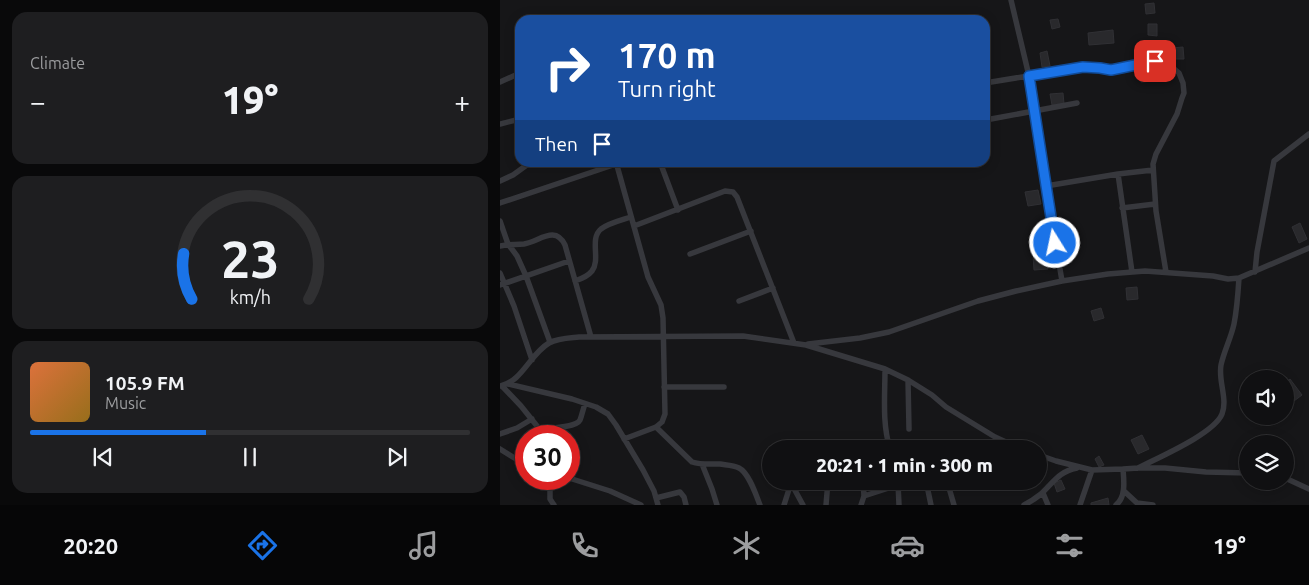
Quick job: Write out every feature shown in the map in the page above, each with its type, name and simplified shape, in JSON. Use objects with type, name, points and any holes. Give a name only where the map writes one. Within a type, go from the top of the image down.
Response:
[{"type":"street","points":[[1011,0],[1029,76],[1062,281]]},
{"type":"street","points":[[990,82],[1083,67],[1111,70],[1155,61],[1166,62],[1179,73],[1184,93],[1177,114],[1156,154],[1153,164],[1155,204],[1166,272]]},
{"type":"street","points":[[500,82],[515,75]]},
{"type":"street","points":[[991,119],[1077,103]]},
{"type":"street","points":[[500,124],[515,120]]},
{"type":"street","points":[[1255,272],[1274,161],[1309,134]]},
{"type":"street","points":[[500,181],[524,167]]},
{"type":"street","points":[[500,203],[604,167]]},
{"type":"street","points":[[617,167],[648,277],[661,305],[664,318],[665,414],[662,422],[656,427],[624,440]]},
{"type":"street","points":[[662,167],[678,210]]},
{"type":"street","points":[[1046,186],[1153,170]]},
{"type":"street","points":[[1118,174],[1132,272]]},
{"type":"street","points":[[634,226],[725,191],[733,192],[737,197],[794,343]]},
{"type":"street","points":[[1122,208],[1155,204]]},
{"type":"street","points":[[575,281],[588,275],[593,270],[596,263],[597,235],[599,231],[603,227],[631,217]]},
{"type":"street","points":[[500,220],[508,244],[517,256],[526,276],[550,342]]},
{"type":"street","points":[[690,254],[750,231]]},
{"type":"street","points":[[500,246],[523,244],[548,235],[556,235],[562,238],[591,337]]},
{"type":"street","points":[[806,345],[889,332],[978,302],[1062,281],[1145,271],[1213,276],[1228,279],[1239,278],[1309,248]]},
{"type":"street","points":[[502,284],[569,261]]},
{"type":"street","points":[[500,273],[502,284],[514,306],[532,360]]},
{"type":"street","points":[[1138,468],[1204,433],[1216,423],[1222,414],[1221,363],[1234,325],[1238,302],[1239,278]]},
{"type":"street","points":[[739,301],[773,288]]},
{"type":"street","points":[[503,386],[514,380],[541,348],[550,342],[562,338],[743,336],[806,345],[885,369],[908,380],[932,395],[946,407],[1000,440]]},
{"type":"street","points":[[885,369],[885,419],[887,440]]},
{"type":"street","points":[[908,380],[909,429]]},
{"type":"street","points":[[503,386],[572,399],[596,407],[608,414],[643,470],[654,491],[658,505]]},
{"type":"street","points":[[503,386],[537,425]]},
{"type":"street","points":[[664,387],[724,387]]},
{"type":"street","points":[[571,425],[580,420],[585,404]]},
{"type":"street","points":[[500,434],[517,428],[532,419]]},
{"type":"street","points":[[656,427],[692,462],[737,467],[744,471],[760,505]]},
{"type":"street","points":[[500,449],[515,458]]},
{"type":"street","points":[[1047,458],[1092,470],[1165,468],[1239,473]]},
{"type":"street","points":[[702,464],[717,505]]},
{"type":"street","points":[[1024,505],[1043,493],[1060,474],[1068,470],[1080,468]]},
{"type":"street","points":[[1116,505],[1124,491],[1123,469]]},
{"type":"street","points":[[1080,505],[1092,470]]},
{"type":"street","points":[[580,481],[610,491],[641,505]]},
{"type":"street","points":[[1294,482],[1309,489]]},
{"type":"street","points":[[550,490],[550,499],[554,505]]},
{"type":"street","points":[[784,505],[789,490]]},
{"type":"street","points":[[795,490],[802,505]]},
{"type":"street","points":[[826,505],[827,490]]},
{"type":"street","points":[[861,505],[864,490]]},
{"type":"street","points":[[864,496],[880,490]]},
{"type":"street","points":[[898,490],[899,505]]},
{"type":"street","points":[[928,490],[931,505]]},
{"type":"street","points":[[950,490],[954,505]]},
{"type":"street","points":[[1124,491],[1137,503],[1153,505]]},
{"type":"street","points":[[656,498],[680,492],[683,494],[686,505]]},
{"type":"street","points":[[1043,493],[1048,505]]},
{"type":"building","points":[[1154,3],[1155,13],[1146,14],[1145,4]]},
{"type":"building","points":[[1058,19],[1060,27],[1052,29],[1050,20]]},
{"type":"building","points":[[1148,24],[1157,24],[1157,36],[1148,35]]},
{"type":"building","points":[[1113,30],[1114,43],[1089,45],[1088,33]]},
{"type":"building","points":[[1183,47],[1184,59],[1173,59],[1172,48]]},
{"type":"building","points":[[1047,51],[1050,66],[1042,67],[1040,53]]},
{"type":"building","points":[[1151,68],[1153,81],[1141,82],[1140,70]]},
{"type":"building","points":[[1063,93],[1064,104],[1052,105],[1050,94]]},
{"type":"building","points":[[1038,190],[1041,204],[1028,206],[1025,192]]},
{"type":"building","points":[[1300,223],[1307,239],[1299,243],[1292,227]]},
{"type":"building","points":[[1047,254],[1048,269],[1034,270],[1033,255]]},
{"type":"building","points":[[1137,287],[1138,299],[1127,300],[1126,288]]},
{"type":"building","points":[[1101,308],[1104,318],[1094,321],[1091,311]]},
{"type":"building","points":[[1294,384],[1302,395],[1294,401]]},
{"type":"building","points":[[1142,435],[1149,449],[1138,454],[1131,440]]},
{"type":"building","points":[[1099,456],[1104,465],[1099,467],[1095,459]]},
{"type":"building","points":[[1061,480],[1065,489],[1057,492],[1054,483]]},
{"type":"building","points":[[1108,498],[1109,505],[1091,505],[1091,503]]},
{"type":"route","points":[[1055,243],[1029,76],[1083,67],[1111,70],[1155,61]]}]
